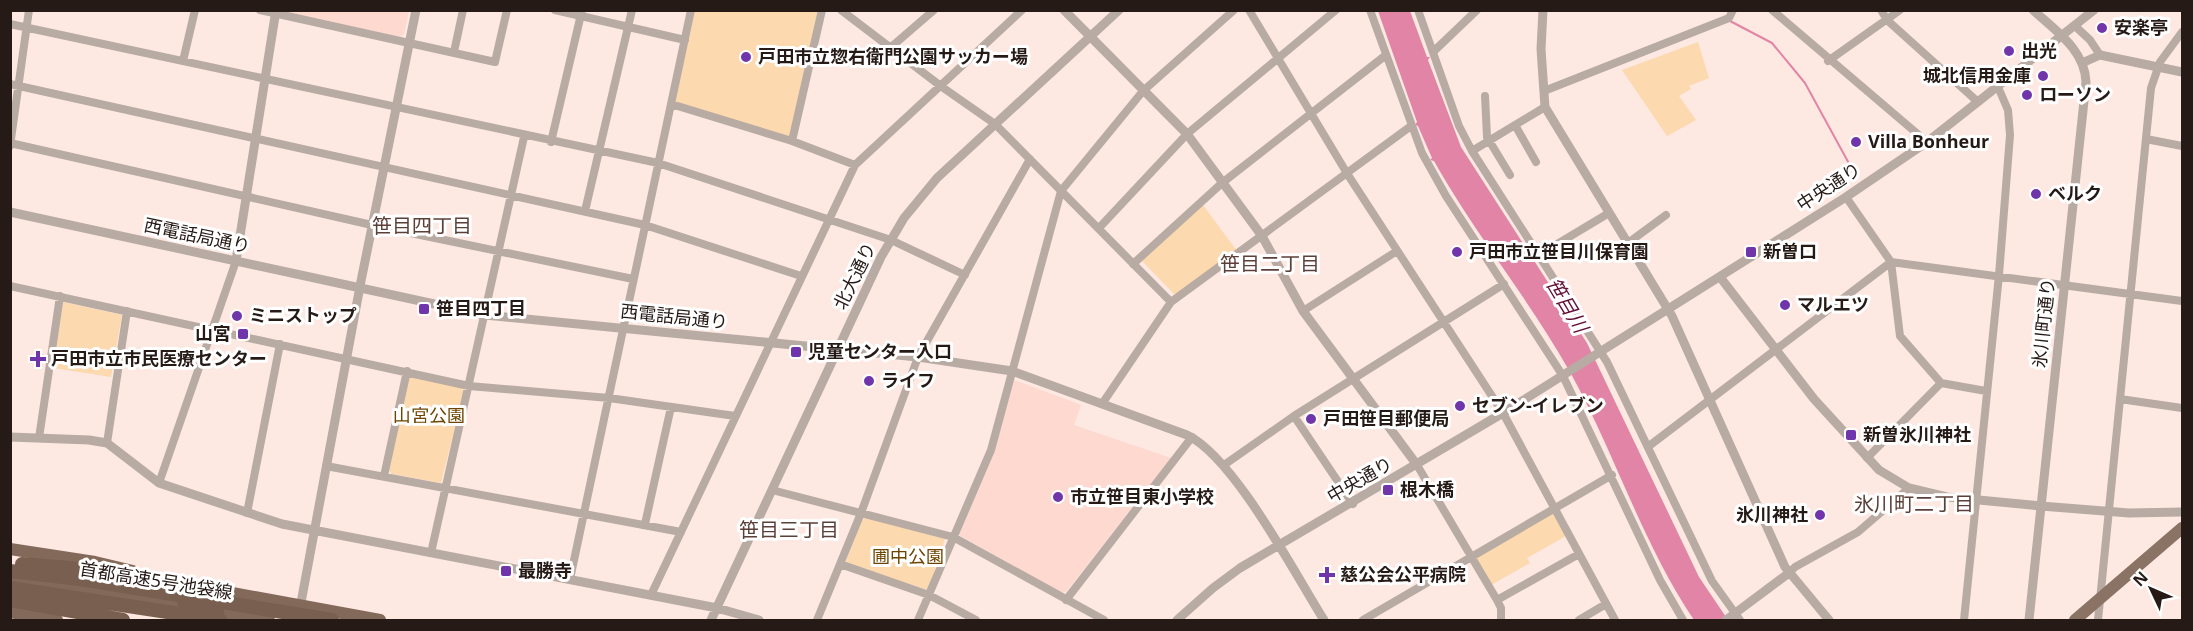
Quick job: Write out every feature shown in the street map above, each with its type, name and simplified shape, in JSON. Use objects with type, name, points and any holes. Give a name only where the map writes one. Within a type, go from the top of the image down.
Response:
[{"type":"highway","points":[[10,549],[95,562],[298,614],[380,621]]},
{"type":"highway","points":[[10,564],[207,589]]},
{"type":"highway","points":[[57,569],[118,582],[218,616],[269,621]]},
{"type":"highway","points":[[10,571],[103,582],[332,621]]},
{"type":"highway","name":"首都高速5号池袋線","points":[[12,585],[298,614]]},
{"type":"highway","name":"首都高速5号池袋線","points":[[12,585],[218,616]]},
{"type":"highway","points":[[12,585],[168,621]]},
{"type":"highway","points":[[12,585],[241,621]]},
{"type":"highway","points":[[10,600],[123,621]]},
{"type":"highway","points":[[10,612],[57,621]]},
{"type":"main road","points":[[2075,621],[2182,528]]},
{"type":"street","points":[[29,10],[14,85],[11,144],[372,225],[633,279]]},
{"type":"street","points":[[183,61],[195,10]]},
{"type":"street","points":[[260,10],[495,62],[507,10]]},
{"type":"street","points":[[298,614],[383,167],[416,10]]},
{"type":"street","points":[[454,52],[463,10]]},
{"type":"street","points":[[555,10],[581,13],[685,40]]},
{"type":"street","points":[[585,211],[633,10]]},
{"type":"street","points":[[570,579],[691,10]]},
{"type":"street","points":[[792,141],[822,10]]},
{"type":"street","points":[[841,10],[995,124],[1171,302]]},
{"type":"street","points":[[890,48],[934,10]]},
{"type":"street","points":[[651,595],[827,219],[855,165],[942,87],[1022,10]]},
{"type":"street","points":[[1064,10],[1088,38],[1187,134],[1263,236],[1303,311],[1418,465],[1497,600],[1501,608],[1501,621]]},
{"type":"street","name":"北大通り","points":[[711,621],[891,240],[937,178],[1119,10]]},
{"type":"street","points":[[918,621],[991,450],[1061,191],[1143,91],[1234,10]]},
{"type":"street","points":[[1249,10],[1347,173],[1503,413],[1615,621]]},
{"type":"street","points":[[1099,228],[1187,134],[1336,10]]},
{"type":"street","points":[[1370,10],[1422,153],[1446,196],[1564,375],[1660,580],[1683,621]]},
{"type":"street","points":[[1418,10],[1459,126],[1472,151],[1601,352],[1712,581],[1733,618],[1795,567],[1858,532],[1909,488]]},
{"type":"street","points":[[1433,52],[1477,10]]},
{"type":"street","points":[[1544,10],[1541,50],[1545,107],[1668,310],[1789,573],[1829,621]]},
{"type":"street","points":[[1544,91],[1730,18],[1733,10]]},
{"type":"street","points":[[1772,10],[1828,61],[1927,142]]},
{"type":"street","points":[[1881,10],[1887,20],[1978,102]]},
{"type":"street","points":[[1828,61],[1900,10]]},
{"type":"street","points":[[2034,10],[2061,37],[2082,63],[2100,56],[2182,72]]},
{"type":"street","name":"中央通り","points":[[1601,352],[1846,197],[1927,142],[2094,10]]},
{"type":"street","points":[[159,483],[236,261],[275,12]]},
{"type":"street","points":[[551,142],[581,13]]},
{"type":"street","points":[[10,24],[551,142],[658,163],[891,240],[965,275]]},
{"type":"street","points":[[2075,26],[2090,40],[2100,56]]},
{"type":"street","points":[[2098,621],[2151,88],[2158,67],[2182,32]]},
{"type":"street","points":[[1133,264],[1222,183],[1386,55]]},
{"type":"street","name":"氷川町通り","points":[[2029,621],[2086,82],[2082,63]]},
{"type":"street","points":[[14,85],[645,225],[801,276]]},
{"type":"street","points":[[1964,621],[1999,275],[2010,135],[2008,110],[1998,87]]},
{"type":"street","points":[[1485,96],[1487,137],[1510,175]]},
{"type":"street","points":[[671,104],[792,141],[855,165]]},
{"type":"street","points":[[1472,151],[1545,107]]},
{"type":"street","points":[[1515,124],[1536,162]]},
{"type":"street","points":[[1102,404],[1171,302],[1411,126]]},
{"type":"street","points":[[431,553],[524,136]]},
{"type":"street","points":[[2146,139],[2182,146]]},
{"type":"street","points":[[817,621],[861,513],[918,357],[1030,159]]},
{"type":"street","points":[[1846,197],[1891,262],[1900,336],[1941,383],[1986,391]]},
{"type":"street","name":"西電話局通り","points":[[10,212],[485,315],[918,357],[1012,371],[1192,437],[1224,465],[1324,621]]},
{"type":"street","points":[[1539,255],[1609,213]]},
{"type":"street","points":[[1628,243],[1666,215]]},
{"type":"street","points":[[1303,311],[1397,251]]},
{"type":"street","points":[[1648,446],[1891,262],[2182,301]]},
{"type":"street","points":[[1720,277],[1814,399],[1867,458],[1892,479],[1909,488],[1928,494],[2041,506],[2108,511],[2182,512]]},
{"type":"street","points":[[1224,465],[1294,417],[1504,284]]},
{"type":"street","points":[[10,286],[469,386],[609,398],[735,416]]},
{"type":"street","points":[[39,438],[60,296]]},
{"type":"street","points":[[107,443],[127,311]]},
{"type":"street","points":[[247,513],[280,344]]},
{"type":"street","points":[[1564,375],[1601,352]]},
{"type":"street","points":[[384,476],[407,372]]},
{"type":"street","name":"中央通り","points":[[1177,621],[1226,577],[1353,504],[1564,375]]},
{"type":"street","points":[[1867,458],[1941,383]]},
{"type":"street","points":[[2120,399],[2182,408]]},
{"type":"street","points":[[645,524],[671,407]]},
{"type":"street","points":[[1294,417],[1353,504]]},
{"type":"street","points":[[10,436],[107,443],[159,483],[282,524],[717,608],[759,621]]},
{"type":"street","points":[[1066,600],[1192,437]]},
{"type":"street","points":[[326,466],[681,532]]},
{"type":"street","points":[[1363,621],[1612,475]]},
{"type":"street","points":[[772,490],[952,537],[1104,621]]},
{"type":"street","points":[[1497,600],[1579,554]]},
{"type":"street","points":[[840,564],[929,595],[976,621]]},
{"type":"street","points":[[1578,621],[1606,604]]},
{"type":"shaded area","points":[[283,11],[409,11],[404,34],[400,37]]},
{"type":"shaded area","name":"笹目川","points":[[1378,11],[1410,11],[1427,57],[1430,57],[1428,60],[1461,147],[1587,343],[1699,577],[1728,620],[1694,620],[1676,591],[1570,372],[1434,161],[1430,160],[1432,158],[1418,126],[1415,125],[1417,122]]},
{"type":"shaded area","name":"市立笹目東小学校","points":[[1014,380],[1081,405],[1074,425],[1171,458],[1066,592],[1061,593],[959,535],[993,453]]},
{"type":"green space","name":"戸田市立惣右衛門公園サッカー場","points":[[691,11],[822,11],[792,141],[671,104]]},
{"type":"green space","points":[[1698,42],[1709,78],[1689,86],[1691,89],[1679,96],[1696,120],[1667,136],[1622,70]]},
{"type":"green space","points":[[1203,205],[1237,251],[1175,295],[1142,261]]},
{"type":"green space","points":[[63,302],[122,315],[111,377],[53,368]]},
{"type":"green space","name":"山宮公園","points":[[410,376],[462,388],[464,391],[441,483],[392,474],[389,471],[407,379]]},
{"type":"green space","points":[[1553,513],[1566,536],[1527,558],[1530,563],[1491,585],[1476,558]]},
{"type":"green space","name":"圃中公園","points":[[867,517],[945,539],[928,590],[848,565],[846,561],[862,520]]},
{"type":"waterway","points":[[1730,21],[1772,43],[1805,83],[1852,169]]},
{"type":"place","name":"安楽亭","points":[[2102,28]]},
{"type":"place","name":"出光","points":[[2009,51]]},
{"type":"place","name":"戸田市立惣右衛門公園サッカー場","points":[[746,57]]},
{"type":"place","name":"城北信用金庫","points":[[2043,76]]},
{"type":"place","name":"ローソン","points":[[2027,95]]},
{"type":"place","name":"Villa Bonheur","points":[[1856,142]]},
{"type":"place","name":"ベルク","points":[[2036,194]]},
{"type":"place","name":"戸田市立笹目川保育園","points":[[1457,252]]},
{"type":"place","name":"新曽口","points":[[1751,252]]},
{"type":"place","name":"マルエツ","points":[[1785,305]]},
{"type":"place","name":"笹目四丁目","points":[[424,309]]},
{"type":"place","name":"ミニストップ","points":[[237,316]]},
{"type":"place","name":"山宮","points":[[243,334]]},
{"type":"place","name":"児童センター入口","points":[[796,352]]},
{"type":"place","name":"戸田市立市民医療センター","points":[[38,359]]},
{"type":"place","name":"ライフ","points":[[869,381]]},
{"type":"place","name":"セブン-イレブン","points":[[1460,406]]},
{"type":"place","name":"戸田笹目郵便局","points":[[1311,419]]},
{"type":"place","name":"新曽氷川神社","points":[[1851,435]]},
{"type":"place","name":"根木橋","points":[[1388,490]]},
{"type":"place","name":"市立笹目東小学校","points":[[1058,497]]},
{"type":"place","name":"氷川神社","points":[[1820,515]]},
{"type":"place","name":"最勝寺","points":[[506,571]]},
{"type":"place","name":"慈公会公平病院","points":[[1327,575]]},
{"type":"district","name":"笹目四丁目","points":[[422,226]]},
{"type":"district","name":"笹目二丁目","points":[[1270,264]]},
{"type":"district","name":"氷川町二丁目","points":[[1914,504]]},
{"type":"district","name":"笹目三丁目","points":[[789,530]]}]
